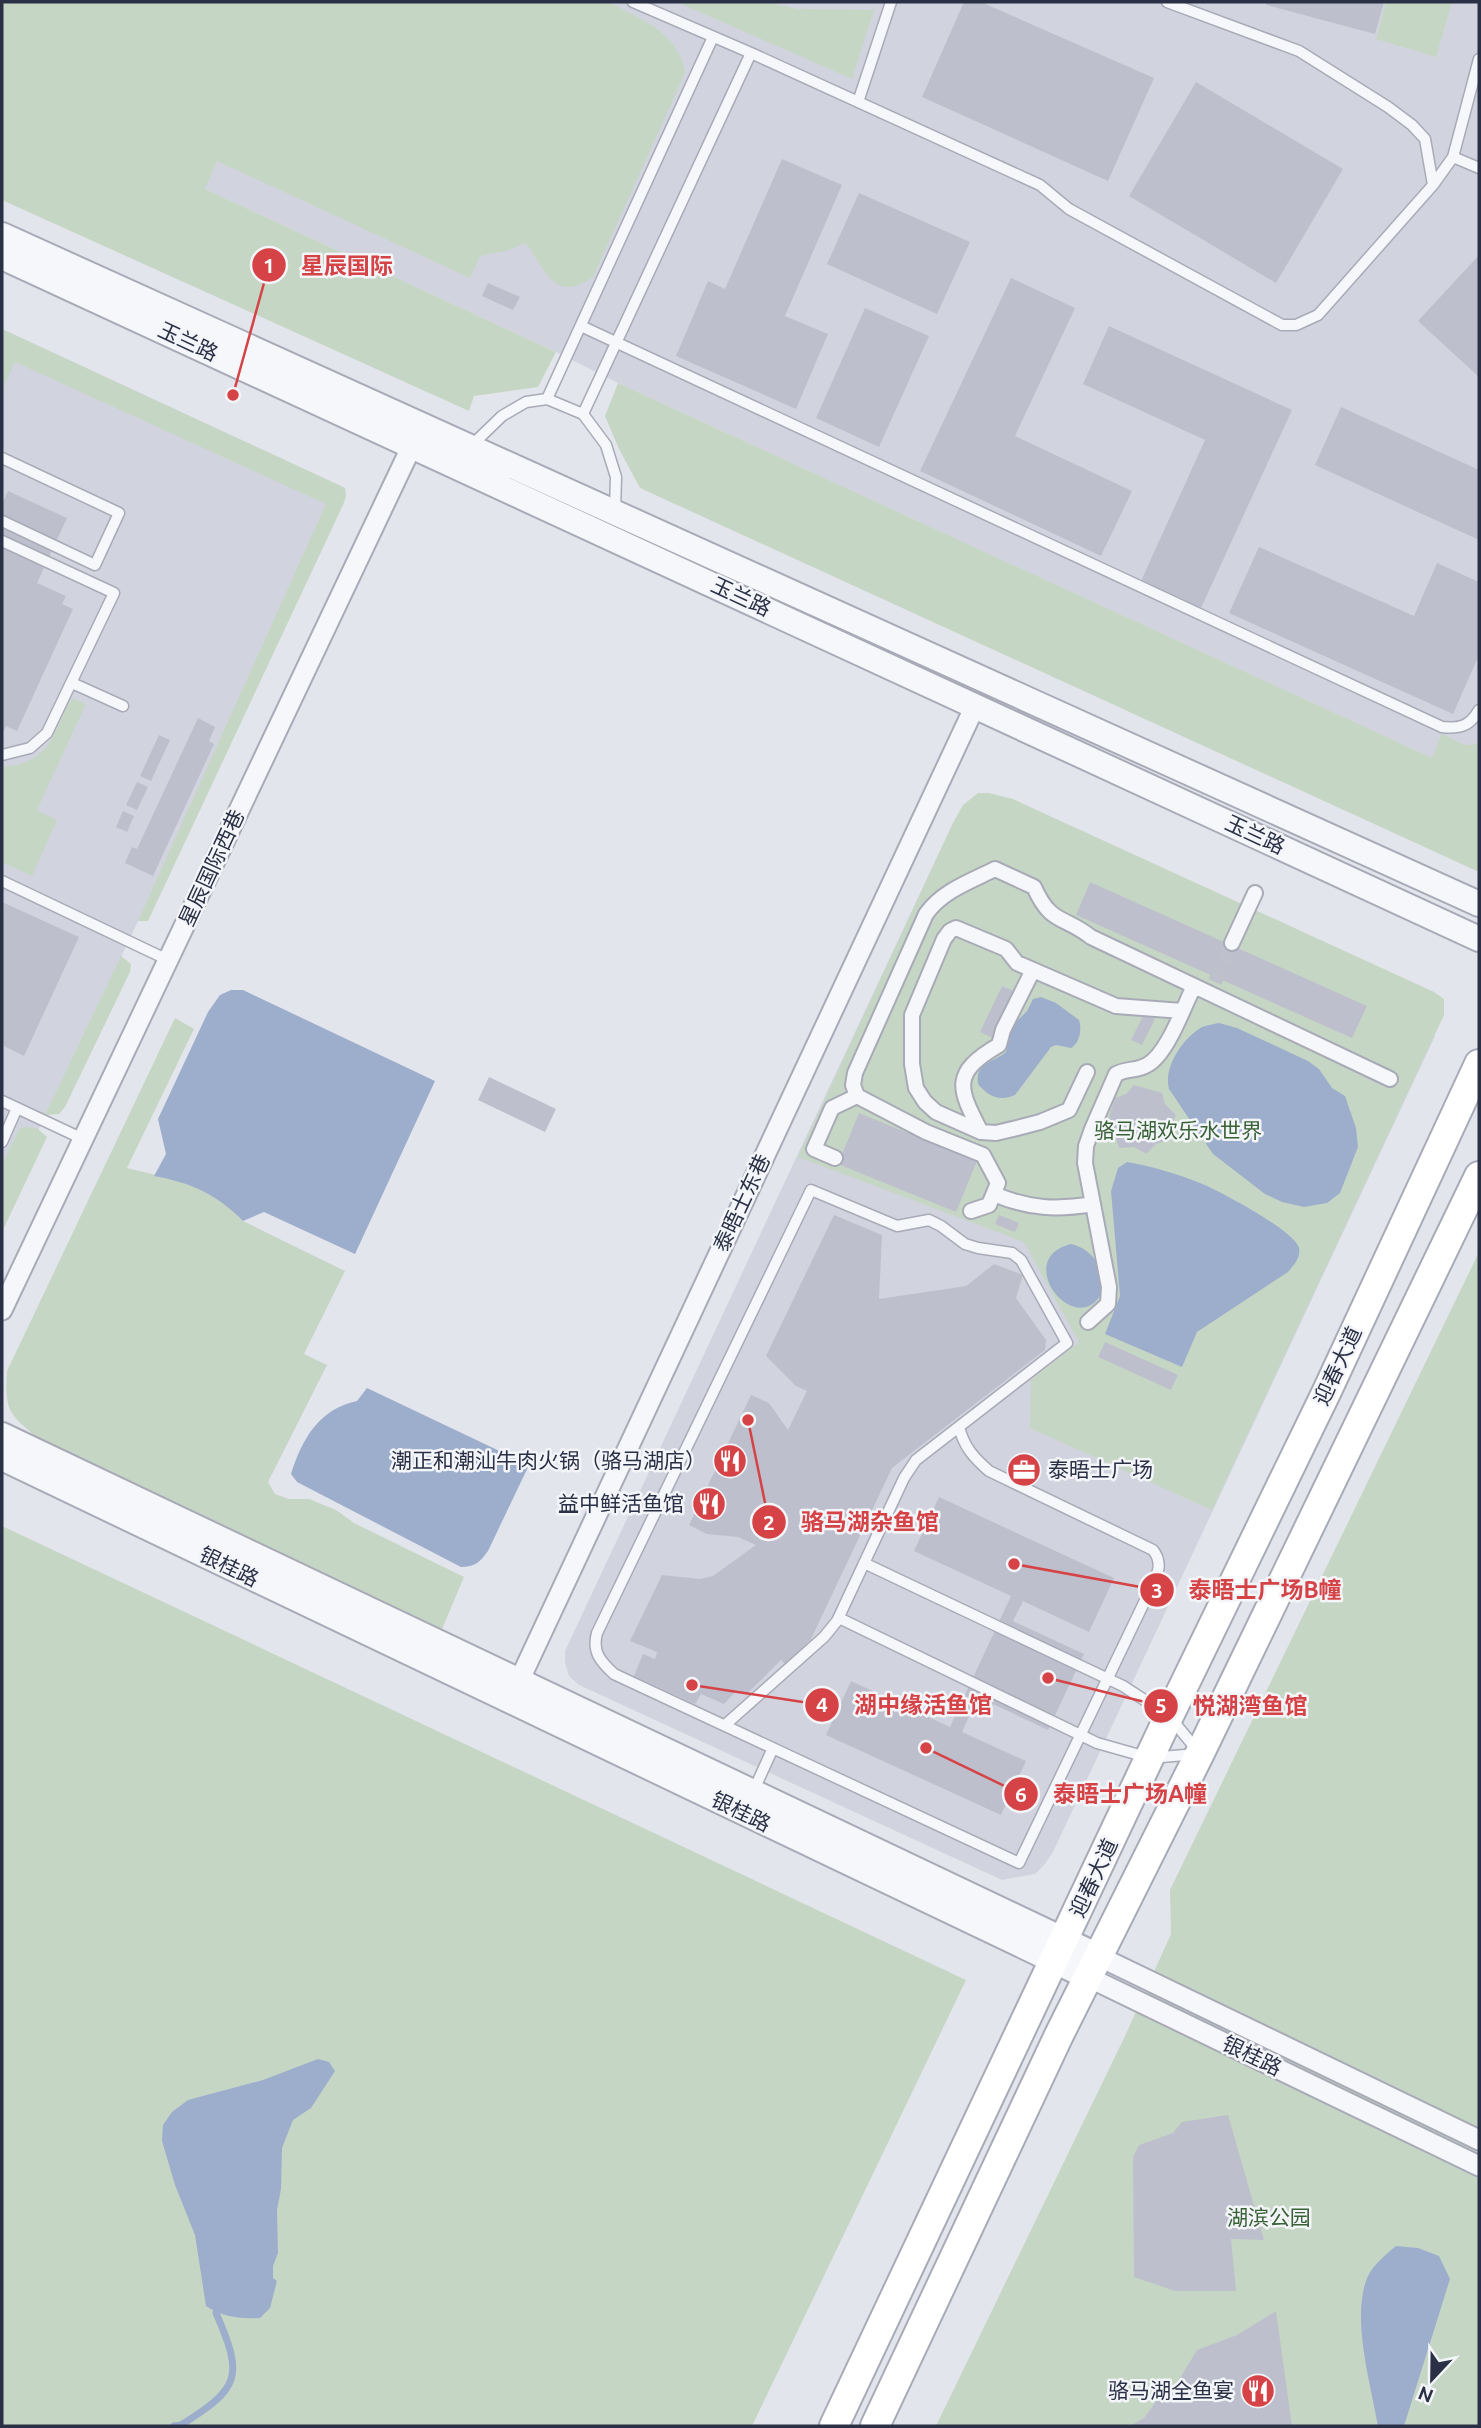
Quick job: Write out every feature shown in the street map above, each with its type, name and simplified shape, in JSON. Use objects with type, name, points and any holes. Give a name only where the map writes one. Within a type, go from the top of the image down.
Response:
[{"type":"main road","name":"迎春大道","points":[[834,2426],[1169,1716],[1327,1391],[1479,1064]]},
{"type":"main road","name":"迎春大道","points":[[875,2426],[1093,1967],[1200,1754],[1479,1176]]},
{"type":"street","name":"玉兰路","points":[[5,252],[461,456],[615,539],[1479,939]]},
{"type":"street","name":"星辰国际西巷","points":[[2,1310],[417,436]]},
{"type":"street","name":"玉兰路","points":[[461,456],[615,513],[1479,904]]},
{"type":"street","name":"泰晤士东巷","points":[[514,1691],[975,706]]},
{"type":"street","points":[[971,1211],[989,1205],[998,1183],[983,1155],[926,1132],[857,1096],[853,1085],[926,914],[944,895],[995,869],[1034,887],[1042,905],[1063,922],[1194,986],[1212,987],[1221,1001],[1390,1079]]},
{"type":"street","points":[[1232,943],[1255,893]]},
{"type":"street","points":[[1087,1072],[1069,1110],[1040,1122],[996,1133],[981,1132],[936,1112],[925,1102],[916,1088],[912,1064],[912,1015],[944,939],[950,931],[956,928],[1006,949],[1017,963],[1116,1006],[1182,1010]]},
{"type":"street","points":[[981,1132],[964,1098],[963,1081],[975,1062],[999,1045],[1003,1030],[1033,970]]},
{"type":"street","points":[[1088,1322],[1108,1304],[1109,1296],[1085,1163],[1086,1146],[1116,1074],[1126,1068],[1143,1068],[1161,1053],[1194,986]]},
{"type":"street","points":[[835,1158],[814,1149],[831,1108],[857,1096]]},
{"type":"street","points":[[994,1194],[1014,1203],[1051,1209],[1093,1203]]},
{"type":"street","name":"银桂路","points":[[2,1435],[514,1691],[753,1792],[1059,1951]]},
{"type":"street","name":"银桂路","points":[[2,1458],[514,1691],[1093,1967],[1479,2140]]},
{"type":"street","name":"银桂路","points":[[1093,1967],[1479,2166]]},
{"type":"lane","points":[[633,2],[1040,185],[1069,209],[1282,324],[1296,325],[1318,315],[1433,185],[1453,157],[1479,59]]},
{"type":"lane","points":[[858,102],[891,2]]},
{"type":"lane","points":[[1167,2],[1299,51],[1388,107],[1425,139],[1433,185]]},
{"type":"lane","points":[[547,399],[713,37]]},
{"type":"lane","points":[[583,414],[751,53]]},
{"type":"lane","points":[[1453,157],[1479,168]]},
{"type":"lane","points":[[581,326],[1442,727],[1464,727],[1474,719],[1479,710]]},
{"type":"lane","points":[[461,456],[502,416],[526,402],[547,399],[583,414],[606,445],[616,477],[615,539]]},
{"type":"lane","points":[[2,458],[119,513],[95,565],[2,521]]},
{"type":"lane","points":[[2,541],[114,593],[47,733],[30,748],[2,755]]},
{"type":"lane","points":[[72,683],[123,706]]},
{"type":"lane","points":[[2,881],[168,960]]},
{"type":"lane","points":[[2,1101],[83,1139]]},
{"type":"lane","points":[[2,1142],[17,1108]]},
{"type":"lane","points":[[725,1726],[824,1637],[839,1618],[904,1478],[916,1460],[1067,1343],[1021,1260],[1012,1253],[965,1244],[929,1220],[897,1226],[811,1190],[595,1642],[597,1656],[614,1674],[725,1726],[1020,1863],[1159,1571],[1159,1559],[1153,1550],[989,1471],[974,1459],[963,1443],[959,1427]]},
{"type":"lane","points":[[864,1563],[1123,1686],[1169,1716],[1200,1754]]},
{"type":"lane","points":[[839,1618],[1097,1742],[1150,1758],[1200,1754]]},
{"type":"lane","points":[[753,1792],[773,1748]]},
{"type":"shaded area","points":[[2,2],[1479,2],[1479,780],[618,383],[56,120]]},
{"type":"shaded area","points":[[2,329],[345,488],[2,1206]]},
{"type":"shaded area","name":"泰晤士广场","points":[[953,823],[1435,1036],[1053,1852],[1035,1874],[1002,1880],[579,1685],[569,1676],[565,1663],[565,1651]]},
{"type":"green space","points":[[2,2],[608,2],[645,21],[667,37],[682,59],[685,73],[593,277],[569,287],[553,281],[526,243],[506,251],[480,256],[470,278],[217,161],[205,189],[556,352],[538,387],[474,396],[469,411],[2,200]]},
{"type":"green space","points":[[677,2],[766,2],[797,9],[874,10],[852,79]]},
{"type":"green space","points":[[1386,2],[1452,2],[1436,57],[1376,39]]},
{"type":"green space","points":[[2,329],[345,488],[343,505],[148,921],[138,921],[326,504],[15,362],[2,390]]},
{"type":"green space","points":[[618,383],[1432,758],[1442,733],[1465,745],[1479,742],[1479,872],[640,488],[605,416]]},
{"type":"green space","points":[[73,699],[86,704],[37,810],[57,820],[32,876],[2,862],[2,767],[17,765],[39,754],[53,737]]},
{"type":"green space","name":"骆马湖欢乐水世界","points":[[978,793],[1013,799],[1434,992],[1444,999],[1444,1015],[1212,1510],[1030,1428],[1031,1380],[1079,1342],[1024,1242],[798,1157],[953,823],[963,805]]},
{"type":"green space","points":[[121,956],[131,964],[130,972],[65,1107],[59,1114],[45,1115]]},
{"type":"green space","points":[[175,1018],[194,1029],[127,1168],[181,1181],[210,1194],[243,1221],[345,1271],[304,1354],[327,1365],[268,1482],[275,1494],[289,1499],[309,1499],[336,1510],[354,1523],[464,1577],[442,1629],[37,1437],[19,1422],[10,1409],[7,1371]]},
{"type":"green space","points":[[20,1128],[38,1129],[47,1137],[2,1232],[2,1164]]},
{"type":"green space","name":"湖滨公园","points":[[1479,1252],[1479,2426],[936,2426],[1125,2036],[1171,1934],[1170,1890]]},
{"type":"green space","points":[[2,1526],[966,1980],[752,2426],[2,2426]]},
{"type":"water","points":[[231,990],[243,990],[435,1081],[355,1254],[264,1212],[243,1221],[203,1191],[154,1176],[166,1154],[158,1119],[208,1012],[220,995]]},
{"type":"water","points":[[1041,997],[1056,1003],[1079,1020],[1080,1031],[1076,1043],[1071,1048],[1056,1045],[1051,1047],[1015,1095],[999,1098],[990,1095],[978,1084],[979,1071],[1006,1052],[1012,1026],[1027,1011],[1033,999]]},
{"type":"water","points":[[1219,1023],[1237,1028],[1308,1061],[1319,1069],[1332,1088],[1345,1096],[1356,1128],[1358,1147],[1340,1193],[1327,1203],[1304,1207],[1282,1202],[1265,1194],[1213,1154],[1169,1089],[1172,1063],[1188,1038],[1202,1027]]},
{"type":"water","points":[[1127,1162],[1183,1176],[1222,1194],[1271,1222],[1299,1248],[1298,1258],[1288,1272],[1197,1332],[1182,1367],[1105,1334],[1120,1296],[1111,1191],[1118,1168]]},
{"type":"water","points":[[1071,1244],[1090,1254],[1098,1265],[1102,1278],[1099,1298],[1082,1308],[1059,1298],[1051,1287],[1047,1274],[1048,1262],[1055,1251]]},
{"type":"water","points":[[367,1388],[529,1465],[488,1551],[477,1563],[461,1567],[297,1482],[291,1474],[314,1427],[332,1411],[357,1401]]},
{"type":"water","points":[[318,2059],[329,2062],[335,2071],[311,2108],[293,2120],[282,2148],[281,2189],[277,2210],[278,2253],[273,2266],[273,2278],[277,2281],[270,2308],[260,2318],[239,2318],[219,2313],[206,2306],[195,2235],[175,2185],[162,2141],[163,2125],[172,2112],[188,2100],[263,2080]]},
{"type":"water","points":[[1396,2246],[1418,2248],[1439,2256],[1450,2279],[1404,2426],[1378,2426],[1364,2355],[1362,2300],[1370,2273]]},
{"type":"building","points":[[964,2],[981,2],[1154,78],[1108,181],[922,97]]},
{"type":"building","points":[[1266,2],[1384,2],[1375,34],[1266,5]]},
{"type":"building","points":[[1196,82],[1343,169],[1276,283],[1129,196]]},
{"type":"building","points":[[782,159],[842,185],[785,316],[828,334],[796,409],[676,356],[708,281],[725,289]]},
{"type":"building","points":[[859,193],[970,242],[937,314],[827,264]]},
{"type":"building","points":[[1479,255],[1479,377],[1418,321]]},
{"type":"building","points":[[1011,278],[1075,308],[1015,436],[1132,491],[1101,556],[920,471]]},
{"type":"building","points":[[488,283],[520,297],[513,310],[482,296]]},
{"type":"building","points":[[865,308],[929,336],[879,447],[816,418]]},
{"type":"building","points":[[1109,326],[1292,410],[1201,608],[1141,581],[1205,440],[1083,384]]},
{"type":"building","points":[[1341,407],[1479,470],[1479,540],[1315,465]]},
{"type":"building","points":[[8,491],[67,518],[37,583],[66,596],[62,604],[73,609],[17,731],[6,726],[2,735],[2,504]]},
{"type":"building","points":[[1259,547],[1414,616],[1437,563],[1479,582],[1479,655],[1453,714],[1229,613]]},
{"type":"building","points":[[198,718],[215,727],[209,741],[214,744],[153,876],[125,863],[132,847],[137,849]]},
{"type":"building","points":[[159,735],[170,740],[151,781],[140,776]]},
{"type":"building","points":[[137,782],[148,787],[137,810],[126,805]]},
{"type":"building","points":[[123,811],[134,816],[127,832],[116,827]]},
{"type":"building","points":[[1090,882],[1367,1006],[1352,1038],[1076,915]]},
{"type":"building","points":[[2,902],[79,937],[24,1056],[2,1045]]},
{"type":"building","points":[[1002,986],[1014,991],[993,1038],[980,1032]]},
{"type":"building","points":[[1144,1014],[1155,1019],[1142,1045],[1131,1040]]},
{"type":"building","points":[[489,1077],[556,1109],[545,1132],[478,1100]]},
{"type":"building","points":[[1134,1085],[1162,1093],[1165,1104],[1176,1115],[1170,1127],[1170,1139],[1156,1144],[1146,1154],[1134,1147],[1119,1148],[1115,1135],[1107,1124],[1115,1098],[1126,1094]]},
{"type":"building","points":[[859,1113],[977,1161],[956,1212],[838,1164]]},
{"type":"building","points":[[834,1215],[882,1235],[879,1299],[966,1286],[994,1264],[1023,1275],[1016,1298],[1046,1340],[1045,1350],[892,1468],[811,1639],[786,1665],[781,1660],[747,1694],[737,1690],[724,1704],[701,1694],[695,1704],[634,1676],[643,1654],[655,1659],[657,1652],[630,1641],[662,1575],[700,1579],[713,1576],[756,1545],[738,1537],[707,1534],[689,1525],[751,1395],[769,1403],[788,1430],[807,1391],[796,1386],[766,1356]]},
{"type":"building","points":[[999,1215],[1019,1223],[1015,1232],[995,1224]]},
{"type":"building","points":[[1105,1342],[1178,1375],[1171,1390],[1098,1357]]},
{"type":"building","points":[[939,1497],[1114,1578],[1089,1632],[1023,1601],[1013,1621],[1084,1654],[1048,1730],[978,1697],[962,1732],[1026,1761],[1001,1815],[826,1735],[851,1681],[950,1727],[1011,1596],[914,1551]]},
{"type":"building","points":[[1228,2115],[1264,2240],[1231,2239],[1236,2291],[1175,2291],[1134,2277],[1133,2157],[1139,2145],[1173,2133],[1182,2122]]},
{"type":"building","points":[[1276,2311],[1292,2426],[1130,2426],[1144,2418],[1157,2400],[1174,2388],[1197,2350],[1237,2335]]},
{"type":"waterway","points":[[174,2426],[181,2425],[215,2401],[231,2379],[231,2352],[216,2313]]},
{"type":"tunnel","points":[[1215,982],[1232,943]]},
{"type":"place","name":"星辰国际","points":[[233,395]]},
{"type":"place","name":"骆马湖杂鱼馆","points":[[748,1420]]},
{"type":"place","name":"潮正和潮汕牛肉火锅（骆马湖店）","points":[[730,1461]]},
{"type":"place","name":"泰晤士广场","points":[[1024,1470]]},
{"type":"place","name":"益中鲜活鱼馆","points":[[709,1504]]},
{"type":"place","name":"泰晤士广场B幢","points":[[1014,1564]]},
{"type":"place","name":"悦湖湾鱼馆","points":[[1048,1678]]},
{"type":"place","name":"湖中缘活鱼馆","points":[[692,1685]]},
{"type":"place","name":"泰晤士广场A幢","points":[[926,1748]]},
{"type":"place","name":"骆马湖全鱼宴","points":[[1258,2391]]}]
